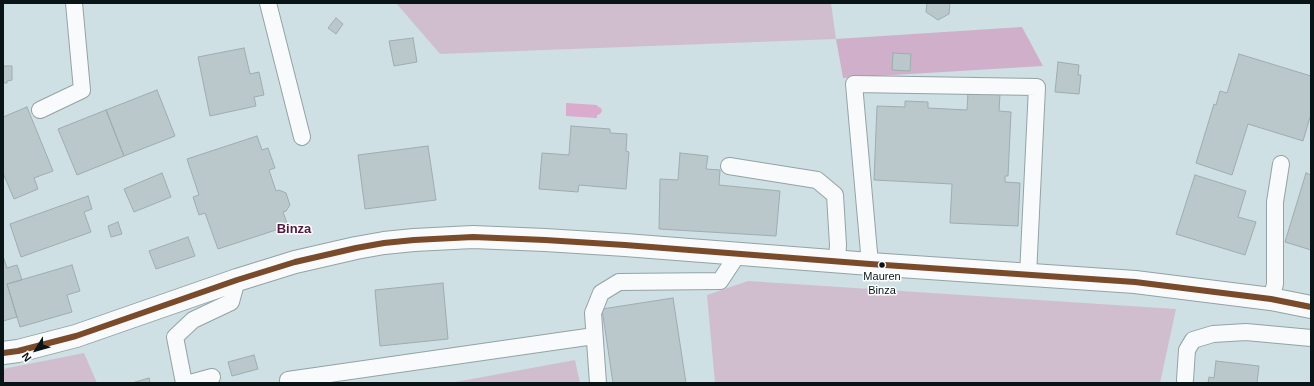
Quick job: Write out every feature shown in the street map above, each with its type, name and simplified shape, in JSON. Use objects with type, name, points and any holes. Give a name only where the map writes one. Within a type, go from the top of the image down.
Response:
[{"type":"street","points":[[3,353],[76,336],[237,280],[295,262],[356,248],[414,240],[473,237],[545,240],[1028,276],[1135,282],[1271,299],[1311,307]]},
{"type":"lane","points":[[40,110],[82,90],[74,3]]},
{"type":"lane","points":[[268,3],[302,137]]},
{"type":"lane","points":[[870,264],[854,84],[1037,87],[1028,276]]},
{"type":"lane","points":[[1271,299],[1275,284],[1275,202],[1281,164]]},
{"type":"lane","points":[[729,166],[817,180],[835,195],[838,245],[837,261]]},
{"type":"lane","points":[[598,383],[593,313],[601,293],[619,282],[720,281],[738,254]]},
{"type":"lane","points":[[184,383],[175,337],[193,320],[231,302],[237,280]]},
{"type":"lane","points":[[1185,380],[1187,350],[1193,340],[1213,334],[1246,332],[1311,338]]},
{"type":"lane","points":[[288,380],[594,336]]},
{"type":"lane","points":[[190,383],[212,377]]},
{"type":"shaded area","points":[[396,3],[831,3],[836,39],[440,54]]},
{"type":"shaded area","points":[[1022,27],[1043,66],[843,78],[836,39]]},
{"type":"shaded area","points":[[566,103],[597,105],[602,111],[597,115],[597,118],[566,116]]},
{"type":"shaded area","points":[[748,281],[1176,309],[1160,383],[715,383],[707,295]]},
{"type":"shaded area","points":[[84,353],[97,383],[3,383],[3,369]]},
{"type":"shaded area","points":[[575,360],[580,383],[450,383]]},
{"type":"building","points":[[927,3],[950,3],[949,14],[938,20],[926,12]]},
{"type":"building","points":[[336,18],[343,24],[336,34],[328,28]]},
{"type":"building","points":[[413,38],[417,62],[394,66],[389,41]]},
{"type":"building","points":[[244,48],[250,74],[259,72],[264,95],[254,97],[256,106],[210,116],[198,57]]},
{"type":"building","points":[[893,53],[911,54],[910,71],[892,70]]},
{"type":"building","points":[[1239,54],[1311,76],[1311,114],[1303,141],[1248,124],[1232,175],[1196,163],[1214,104],[1216,105],[1220,91],[1227,93]]},
{"type":"building","points":[[1058,62],[1079,65],[1078,75],[1081,75],[1079,94],[1055,92]]},
{"type":"building","points":[[3,66],[12,66],[12,80],[7,81],[7,83],[3,83]]},
{"type":"building","points":[[157,90],[175,136],[124,156],[106,110]]},
{"type":"building","points":[[968,92],[1000,94],[999,111],[1011,112],[1008,176],[1005,176],[1005,182],[1020,183],[1018,226],[950,223],[952,184],[874,180],[877,106],[905,107],[905,101],[928,102],[928,108],[967,110]]},
{"type":"building","points":[[27,107],[53,171],[34,178],[38,189],[14,199],[3,173],[3,117]]},
{"type":"building","points":[[106,110],[124,156],[77,175],[58,129]]},
{"type":"building","points":[[571,126],[610,129],[610,133],[627,134],[626,151],[629,152],[626,189],[579,185],[578,192],[539,189],[542,153],[569,155]]},
{"type":"building","points":[[257,136],[262,150],[268,148],[275,168],[269,170],[276,191],[279,190],[286,193],[290,205],[286,211],[283,212],[288,226],[218,249],[205,213],[199,215],[193,197],[199,195],[187,159]]},
{"type":"building","points":[[428,146],[436,200],[365,209],[358,155]]},
{"type":"building","points":[[680,153],[708,156],[706,169],[720,170],[719,185],[780,191],[776,236],[659,229],[660,179],[678,180]]},
{"type":"building","points":[[162,173],[171,197],[134,212],[124,189]]},
{"type":"building","points":[[1306,173],[1311,175],[1311,250],[1285,242]]},
{"type":"building","points":[[1195,175],[1246,191],[1238,217],[1256,222],[1245,255],[1176,234]]},
{"type":"building","points":[[88,196],[92,209],[84,212],[91,232],[21,257],[10,224]]},
{"type":"building","points":[[118,222],[122,234],[111,237],[108,226]]},
{"type":"building","points":[[188,237],[195,256],[156,269],[149,251]]},
{"type":"building","points":[[3,256],[7,268],[17,265],[22,280],[7,284],[17,317],[3,321]]},
{"type":"building","points":[[72,265],[80,291],[67,295],[72,312],[20,327],[7,284]]},
{"type":"building","points":[[443,283],[448,339],[380,346],[375,290]]},
{"type":"building","points":[[673,298],[686,383],[613,383],[602,309]]},
{"type":"building","points":[[254,355],[258,369],[232,376],[228,362]]},
{"type":"building","points":[[1216,361],[1259,366],[1257,383],[1208,383],[1209,377],[1214,378]]},
{"type":"building","points":[[149,378],[150,383],[132,383]]},
{"type":"transit line","points":[[3,353],[18,351],[76,336],[237,280],[295,262],[384,243],[473,237],[625,245],[870,264],[1135,282],[1271,299],[1311,307]]},
{"type":"place","name":"Mauren Binza","points":[[882,265]]},
{"type":"district","name":"Binza","points":[[294,229]]}]
